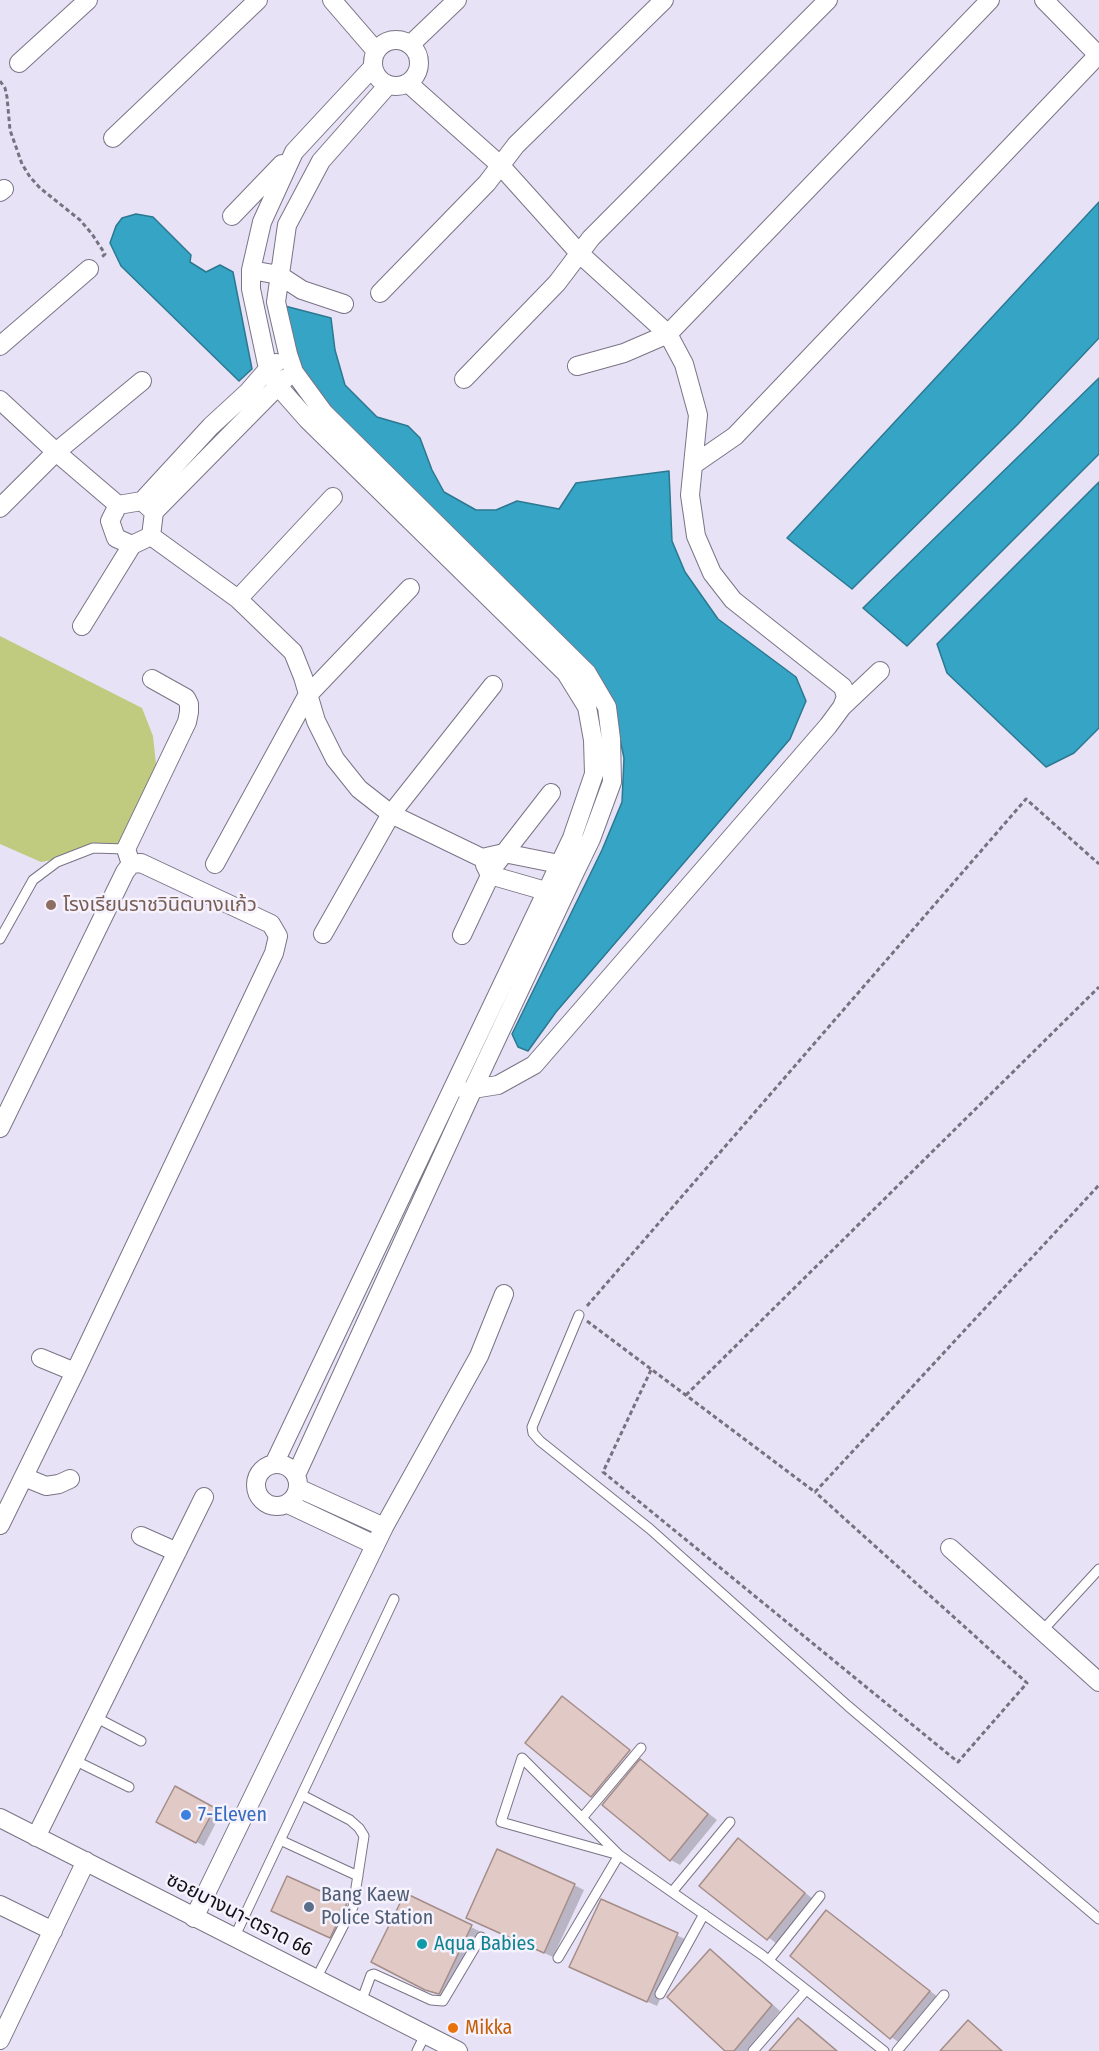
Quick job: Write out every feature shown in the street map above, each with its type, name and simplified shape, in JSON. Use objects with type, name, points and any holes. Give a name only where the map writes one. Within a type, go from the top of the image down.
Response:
[{"type":"street","points":[[19,63],[87,0]]},
{"type":"street","points":[[113,138],[258,0]]},
{"type":"street","points":[[232,216],[294,152],[375,59],[381,45],[396,40],[410,45],[418,57],[417,72],[408,83],[401,86],[388,85],[376,75],[375,59],[332,0]]},
{"type":"street","points":[[410,45],[457,0]]},
{"type":"street","points":[[380,293],[487,183],[516,145],[664,0]]},
{"type":"street","points":[[464,379],[557,283],[591,238],[828,0]]},
{"type":"street","points":[[577,366],[624,353],[668,334],[990,0]]},
{"type":"street","points":[[693,465],[735,436],[1099,54],[1044,0]]},
{"type":"street","points":[[408,83],[500,165],[580,254],[668,334],[684,364],[698,414],[690,495],[696,536],[712,573],[734,600],[843,687],[846,697],[842,707]]},
{"type":"street","points":[[388,85],[321,161],[287,225],[276,302],[294,372],[324,413],[464,562]]},
{"type":"street","points":[[294,152],[262,222],[251,270],[251,289],[268,369],[277,386],[307,419],[587,673],[607,707],[611,739],[612,782],[580,841],[559,864],[555,893],[473,1089],[297,1481],[295,1497],[288,1503],[272,1506],[259,1496],[256,1488],[260,1473],[274,1464],[444,1104],[555,893],[576,872],[580,841]]},
{"type":"street","points":[[262,222],[287,225]]},
{"type":"street","points":[[0,346],[89,269]]},
{"type":"street","points":[[251,270],[279,275],[302,290],[344,304]]},
{"type":"street","points":[[288,354],[268,369],[248,392],[211,426],[148,507],[151,536],[238,599],[293,652],[316,721],[335,759],[359,789],[391,814],[482,858],[504,853],[559,864],[576,872]]},
{"type":"street","points":[[0,400],[118,505],[148,507],[294,372]]},
{"type":"street","points":[[0,508],[56,452],[142,381]]},
{"type":"street","points":[[238,599],[333,497]]},
{"type":"street","points":[[118,505],[110,521],[116,538],[132,545]]},
{"type":"street","points":[[82,626],[132,545],[151,536]]},
{"type":"street","points":[[215,864],[307,696],[410,588]]},
{"type":"street","points":[[444,1104],[473,1089],[498,1085],[534,1065],[842,707],[880,671]]},
{"type":"street","points":[[0,1128],[128,857],[187,722],[189,704],[186,698],[152,679]]},
{"type":"street","points":[[323,934],[391,814],[493,685]]},
{"type":"street","points":[[462,935],[495,865],[551,794]]},
{"type":"street","points":[[0,1525],[274,953],[278,936],[271,924],[128,857]]},
{"type":"street","points":[[482,858],[490,875],[555,893]]},
{"type":"street","points":[[194,1918],[384,1527],[479,1356],[504,1294]]},
{"type":"street","points":[[40,1358],[75,1372]]},
{"type":"street","points":[[274,1464],[286,1466],[297,1481],[384,1527]]},
{"type":"street","points":[[24,1477],[46,1486],[70,1479]]},
{"type":"street","points":[[36,1837],[204,1497]]},
{"type":"street","points":[[288,1503],[375,1545]]},
{"type":"street","points":[[141,1536],[177,1552]]},
{"type":"street","points":[[950,1548],[1099,1682]]},
{"type":"street","name":"ซอยบางนา-ตราด 66","points":[[0,1818],[361,2002],[421,2043],[458,2051]]},
{"type":"street","points":[[0,2040],[86,1861]]},
{"type":"street","points":[[0,1905],[53,1931]]},
{"type":"lane","points":[[0,939],[33,880],[57,862],[93,848],[128,857]]},
{"type":"lane","points":[[579,1315],[532,1427],[532,1433],[650,1529],[848,1706],[1099,1919]]},
{"type":"lane","points":[[1042,1631],[1099,1569]]},
{"type":"lane","points":[[234,1938],[394,1599]]},
{"type":"lane","points":[[95,1717],[141,1741]]},
{"type":"lane","points":[[582,1818],[641,1748]]},
{"type":"lane","points":[[619,1855],[501,1822],[522,1758],[619,1855],[769,1960],[884,2051]]},
{"type":"lane","points":[[74,1760],[129,1787]]},
{"type":"lane","points":[[302,1795],[350,1820],[364,1836],[353,1906],[316,1979]]},
{"type":"lane","points":[[672,1892],[730,1822]]},
{"type":"lane","points":[[280,1840],[358,1876]]},
{"type":"lane","points":[[558,1958],[619,1855]]},
{"type":"lane","points":[[769,1960],[820,1896]]},
{"type":"lane","points":[[660,1994],[704,1914]]},
{"type":"lane","points":[[361,2002],[371,1975],[374,1974],[431,2000],[443,2001],[481,1937]]},
{"type":"lane","points":[[753,2051],[806,1990]]},
{"type":"lane","points":[[897,2051],[944,1995]]},
{"type":"path","points":[[0,81],[5,88],[10,130],[22,164],[40,188],[80,220],[105,254],[89,269]]},
{"type":"path","points":[[652,1369],[603,1473],[958,1762],[1027,1683],[815,1492],[652,1369],[579,1315],[1026,799],[1099,864]]},
{"type":"path","points":[[686,1395],[1099,987]]},
{"type":"path","points":[[815,1492],[1099,1185]]},
{"type":"green space","points":[[0,636],[142,708],[153,736],[158,783],[145,810],[115,849],[41,862],[0,844]]},
{"type":"water","points":[[1099,202],[1099,338],[1018,424],[852,589],[787,538]]},
{"type":"water","points":[[136,214],[153,217],[191,255],[190,262],[206,272],[220,265],[233,272],[252,369],[239,381],[121,266],[110,243],[116,226],[122,218]]},
{"type":"water","points":[[285,306],[331,318],[335,350],[345,385],[377,417],[408,426],[420,438],[432,470],[444,492],[476,510],[496,510],[517,501],[559,509],[576,483],[669,471],[672,541],[685,572],[718,619],[796,677],[806,701],[790,739],[556,1012],[528,1051],[518,1047],[512,1034],[602,850],[622,802],[624,758],[614,712],[321,406],[285,337]]},
{"type":"water","points":[[1099,378],[1099,454],[907,646],[863,608]]},
{"type":"water","points":[[1099,482],[1099,728],[1074,753],[1046,767],[947,673],[937,644]]},
{"type":"building","points":[[562,1696],[630,1750],[591,1797],[525,1743]]},
{"type":"building","points":[[640,1759],[708,1814],[670,1861],[602,1805]]},
{"type":"building","name":"7-Eleven","points":[[175,1786],[215,1808],[196,1843],[156,1822]]},
{"type":"building","points":[[738,1838],[805,1893],[767,1940],[699,1886]]},
{"type":"building","points":[[497,1849],[575,1884],[544,1953],[466,1918]]},
{"type":"building","name":"Bang Kaew Police Station","points":[[287,1876],[347,1903],[330,1938],[271,1911]]},
{"type":"building","name":"Aqua Babies","points":[[405,1893],[472,1925],[439,1994],[425,1990],[371,1962]]},
{"type":"building","points":[[601,1899],[678,1933],[647,2002],[569,1967]]},
{"type":"building","points":[[826,1910],[930,1991],[890,2039],[790,1956]]},
{"type":"building","points":[[710,1949],[772,2005],[734,2051],[725,2051],[667,1997]]},
{"type":"building","points":[[798,2018],[837,2051],[769,2051]]},
{"type":"building","points":[[968,2020],[1002,2051],[940,2051]]},
{"type":"place","name":"โรงเรียนราชวินิตบางแก้ว","points":[[51,905]]},
{"type":"place","name":"7-Eleven","points":[[186,1815]]},
{"type":"place","name":"Bang Kaew Police Station","points":[[309,1907]]},
{"type":"place","name":"Aqua Babies","points":[[422,1944]]},
{"type":"place","name":"Mikka","points":[[453,2028]]}]
